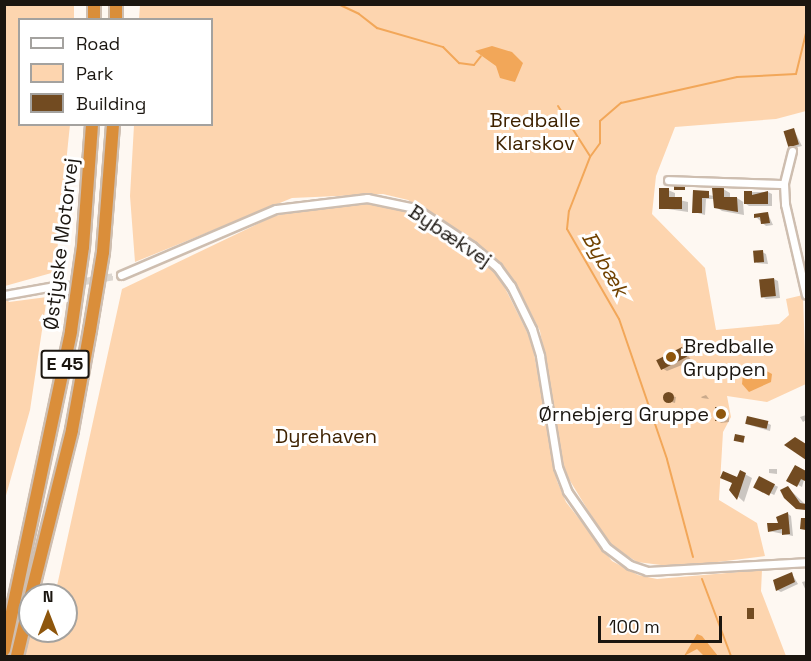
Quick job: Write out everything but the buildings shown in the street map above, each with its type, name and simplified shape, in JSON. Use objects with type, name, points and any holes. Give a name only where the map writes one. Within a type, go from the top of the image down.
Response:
[{"type":"highway","name":"Østjyske Motorvej","points":[[4,650],[71,331],[85,224],[92,126]]},
{"type":"highway","name":"Østjyske Motorvej","points":[[34,583],[72,430],[90,330],[103,252],[113,126]]},
{"type":"street","points":[[792,151],[784,184],[789,229],[807,295]]},
{"type":"street","points":[[669,180],[784,184]]},
{"type":"street","name":"Bybækvej","points":[[122,275],[276,209],[367,198],[415,208],[472,246],[497,267],[511,286],[532,329],[540,356],[558,467],[567,491],[606,547],[630,565],[647,571],[807,562]]},
{"type":"street","points":[[4,295],[54,286]]},
{"type":"green space","points":[[5,4],[74,5],[74,18],[18,18],[18,126],[70,126],[55,272],[5,286]]},
{"type":"green space","name":"Bredballe Klarskov","points":[[140,5],[806,5],[806,111],[776,119],[675,127],[656,176],[652,214],[705,268],[716,330],[779,324],[789,315],[786,299],[803,295],[806,384],[767,402],[727,396],[731,417],[723,432],[719,500],[757,523],[765,556],[677,567],[637,562],[608,543],[564,471],[540,331],[519,290],[484,252],[408,200],[383,194],[292,198],[135,262],[130,196],[134,126],[213,126],[213,18],[139,18]]},
{"type":"green space","name":"Dyrehaven","points":[[347,202],[401,206],[480,258],[499,276],[532,342],[557,481],[566,502],[612,561],[638,575],[657,579],[762,570],[761,591],[786,656],[5,656],[4,621],[18,626],[18,643],[78,643],[78,583],[58,583],[122,289],[274,216]]},
{"type":"green space","points":[[4,296],[9,302],[47,297],[30,410],[5,499]]},
{"type":"shaded area","points":[[492,46],[512,52],[523,63],[515,82],[500,78],[496,66],[475,51]]},
{"type":"shaded area","points":[[759,367],[772,374],[771,382],[749,392],[742,384],[743,374]]},
{"type":"shaded area","points":[[697,634],[702,636],[718,656],[704,656],[697,649],[684,656]]},
{"type":"waterway","points":[[338,4],[359,14],[377,28],[443,47],[459,63],[474,65],[481,56]]},
{"type":"waterway","name":"Bybæk","points":[[693,557],[667,459],[619,319],[567,229],[569,211],[590,157],[600,143],[600,121],[621,103],[737,77],[796,74],[806,33]]},
{"type":"waterway","points":[[558,106],[590,156]]},
{"type":"waterway","name":"Bybæk","points":[[702,579],[731,656]]},
{"type":"tunnel","points":[[54,286],[121,275]]},
{"type":"place","name":"Bredballe Gruppen","points":[[671,357]]},
{"type":"place","name":"Ørnebjerg Gruppe","points":[[721,414]]}]
